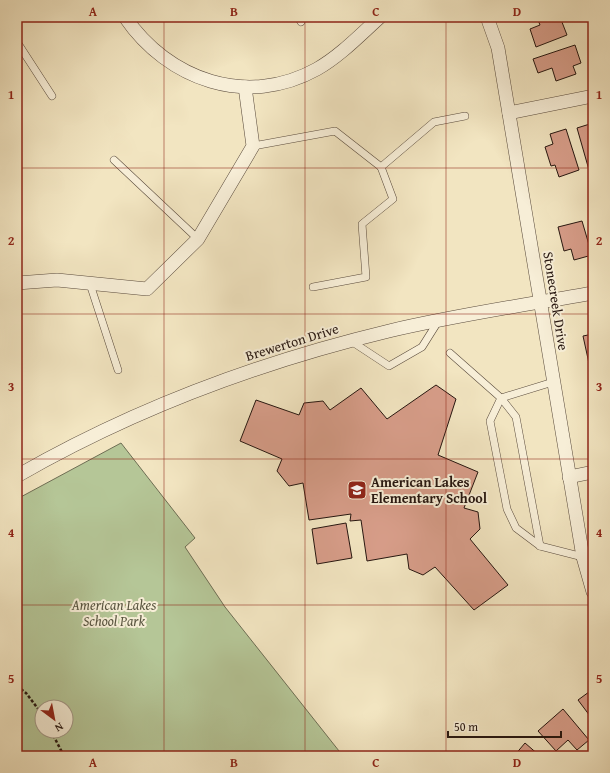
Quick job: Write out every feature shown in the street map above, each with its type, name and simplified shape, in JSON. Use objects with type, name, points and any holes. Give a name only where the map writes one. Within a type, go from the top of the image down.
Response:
[{"type":"street","points":[[125,17],[136,33],[153,51],[173,66],[207,81],[245,87],[282,82],[317,69],[338,55],[380,17]]},
{"type":"street","name":"Stonecreek Drive","points":[[487,17],[498,48],[569,477],[583,557],[593,592]]},
{"type":"street","points":[[17,283],[57,280],[147,289],[198,238],[253,146],[245,87]]},
{"type":"street","points":[[509,113],[593,96]]},
{"type":"street","name":"Brewerton Drive","points":[[17,476],[98,434],[168,402],[241,375],[350,341],[439,320],[540,303],[593,292]]},
{"type":"street","points":[[569,477],[593,472]]},
{"type":"lane","points":[[17,42],[52,96]]},
{"type":"lane","points":[[381,167],[434,122],[465,116]]},
{"type":"lane","points":[[253,146],[335,131],[381,167],[394,199],[362,224],[366,277],[313,287]]},
{"type":"lane","points":[[114,160],[198,238]]},
{"type":"lane","points":[[90,284],[118,370]]},
{"type":"lane","points":[[350,341],[388,366],[422,347],[439,320]]},
{"type":"lane","points":[[450,353],[501,398],[516,417],[540,546]]},
{"type":"lane","points":[[553,382],[501,398],[490,422],[507,509],[516,528],[540,546],[583,557]]},
{"type":"path","points":[[17,686],[26,693],[34,704]]},
{"type":"path","points":[[55,739],[64,756]]},
{"type":"green space","name":"American Lakes School Park","points":[[121,443],[195,538],[185,547],[225,607],[343,756],[17,756],[17,499]]},
{"type":"building","points":[[547,17],[560,17],[567,35],[536,47],[530,29],[540,25],[538,20]]},
{"type":"building","points":[[575,45],[581,63],[573,66],[576,74],[556,81],[552,68],[538,73],[533,59]]},
{"type":"building","points":[[593,123],[593,169],[589,170],[577,128]]},
{"type":"building","points":[[566,129],[579,170],[559,177],[555,165],[551,166],[545,147],[553,144],[550,134]]},
{"type":"building","points":[[582,221],[592,255],[574,260],[571,249],[564,251],[558,227]]},
{"type":"building","points":[[593,334],[593,367],[590,368],[583,336]]},
{"type":"building","points":[[436,385],[456,399],[438,455],[478,472],[464,508],[478,512],[480,529],[470,539],[508,585],[474,610],[435,567],[423,575],[409,569],[407,554],[367,561],[361,520],[350,521],[351,514],[309,520],[303,483],[289,486],[277,471],[282,459],[240,441],[256,400],[299,415],[304,403],[323,401],[330,410],[361,388],[387,419]]},
{"type":"building","points":[[346,523],[352,558],[317,564],[312,529]]},
{"type":"building","points":[[593,689],[593,720],[578,700]]},
{"type":"building","points":[[563,709],[589,740],[577,750],[568,740],[556,751],[538,731]]},
{"type":"building","points":[[525,743],[540,756],[514,756]]},
{"type":"place","name":"American Lakes Elementary School","points":[[357,490]]}]
